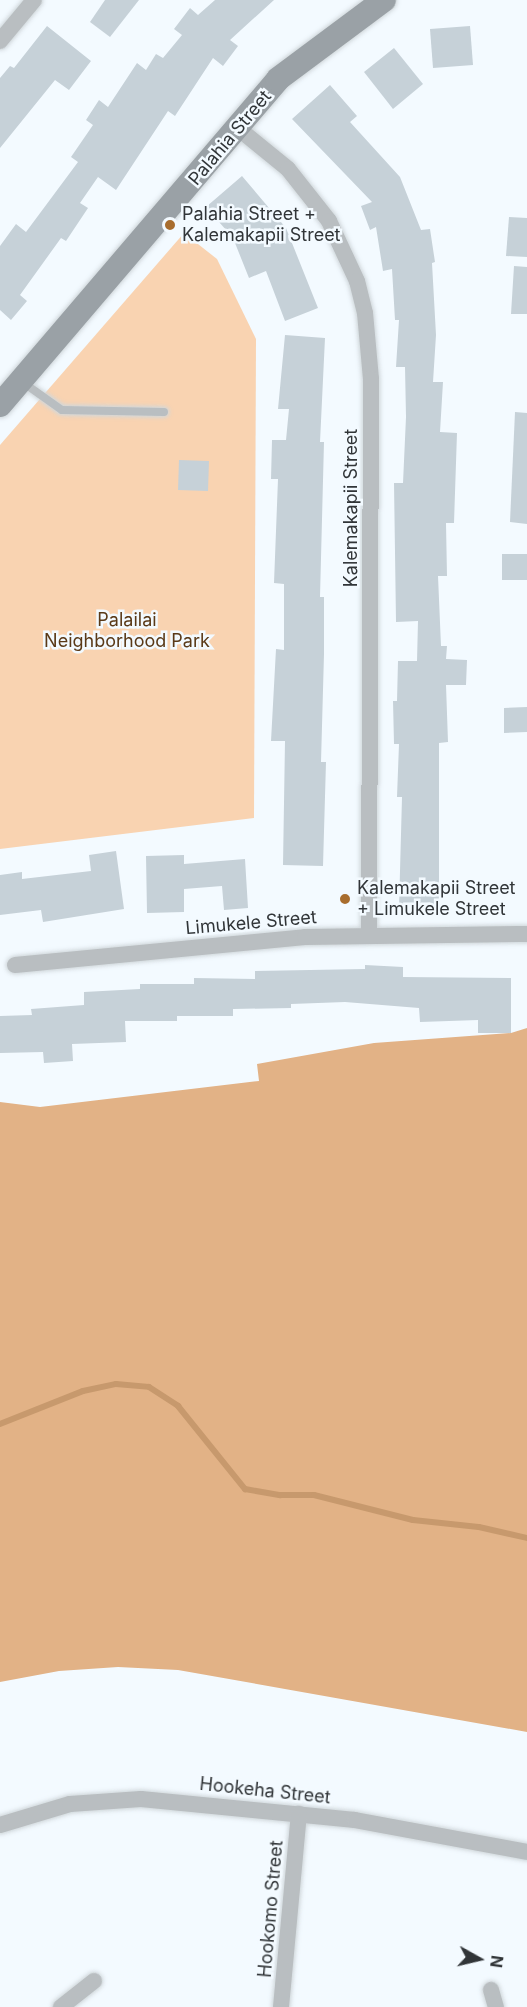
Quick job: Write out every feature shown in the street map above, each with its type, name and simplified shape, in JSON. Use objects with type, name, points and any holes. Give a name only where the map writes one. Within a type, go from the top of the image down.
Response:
[{"type":"street","points":[[0,41],[34,0]]},
{"type":"street","name":"Palahia Street","points":[[0,405],[239,129],[278,80],[375,2]]},
{"type":"street","name":"Kalemakapii Street","points":[[239,129],[288,169],[322,212],[344,250],[365,313],[371,379],[369,933]]},
{"type":"street","name":"Limukele Street","points":[[15,965],[369,933],[527,934]]},
{"type":"street","name":"Hookeha Street","points":[[0,1825],[35,1813],[105,1800],[165,1800],[403,1826],[527,1852]]},
{"type":"street","name":"Hookomo Street","points":[[281,2007],[299,1814]]},
{"type":"street","points":[[61,2007],[94,1981]]},
{"type":"street","points":[[491,1990],[496,2007]]},
{"type":"lane","points":[[21,381],[62,410],[164,412]]},
{"type":"green space","name":"Palailai Neighborhood Park","points":[[184,233],[217,259],[256,339],[254,818],[0,849],[0,445]]},
{"type":"shaded area","points":[[527,1028],[527,1732],[178,1670],[118,1667],[59,1671],[0,1682],[0,1102],[40,1107],[259,1081],[257,1064],[374,1043],[511,1033]]},
{"type":"building","points":[[105,0],[139,0],[110,37],[90,22]]},
{"type":"building","points":[[215,0],[274,0],[230,40],[238,46],[223,66],[213,58],[175,116],[168,111],[116,190],[98,177],[80,203],[88,208],[66,241],[61,238],[20,295],[27,301],[11,320],[0,310],[0,246],[16,224],[26,232],[78,162],[71,157],[93,125],[86,120],[99,100],[108,107],[137,63],[146,70],[156,54],[163,58],[182,35],[174,29],[190,8],[198,15]]},
{"type":"building","points":[[47,26],[91,61],[69,90],[55,80],[0,148],[0,78],[10,66],[14,68]]},
{"type":"building","points":[[470,26],[473,65],[433,68],[430,29]]},
{"type":"building","points":[[394,48],[423,84],[393,109],[364,72]]},
{"type":"building","points":[[330,85],[357,116],[350,122],[400,177],[421,230],[430,229],[435,262],[432,263],[436,335],[433,382],[443,382],[440,432],[457,433],[454,523],[446,523],[447,576],[438,576],[441,646],[447,646],[446,659],[467,660],[466,685],[446,685],[448,742],[439,743],[439,909],[399,908],[402,797],[397,797],[399,744],[394,744],[393,701],[397,701],[398,661],[417,661],[418,621],[396,622],[394,483],[403,483],[406,417],[405,367],[396,367],[399,320],[395,320],[392,269],[383,271],[376,227],[370,230],[361,206],[372,202],[292,119]]},
{"type":"building","points":[[242,176],[286,228],[318,308],[285,321],[266,271],[249,278],[233,238],[206,207]]},
{"type":"building","points":[[509,217],[527,218],[527,257],[506,256]]},
{"type":"building","points":[[514,266],[527,267],[527,314],[511,314]]},
{"type":"building","points":[[285,335],[325,338],[320,442],[324,442],[320,597],[324,597],[321,762],[326,762],[323,866],[283,865],[285,741],[271,741],[276,649],[284,650],[284,584],[274,583],[278,479],[271,479],[272,440],[286,440],[289,409],[278,409]]},
{"type":"building","points":[[515,412],[527,413],[527,524],[510,522]]},
{"type":"building","points":[[179,460],[209,461],[208,491],[178,490]]},
{"type":"building","points":[[502,554],[527,554],[527,580],[502,580]]},
{"type":"building","points":[[527,707],[527,732],[504,733],[504,708]]},
{"type":"building","points":[[116,851],[124,909],[43,922],[41,910],[0,915],[0,875],[22,872],[22,879],[91,871],[89,855]]},
{"type":"building","points":[[184,855],[184,864],[245,859],[248,908],[224,910],[222,886],[184,889],[184,912],[147,913],[146,856]]},
{"type":"building","points":[[365,965],[403,967],[403,977],[511,978],[511,1033],[478,1033],[478,1020],[420,1022],[419,1008],[345,1002],[291,1004],[291,1008],[233,1009],[233,1016],[177,1016],[177,1021],[125,1021],[126,1042],[72,1044],[73,1061],[44,1063],[43,1052],[0,1053],[0,1016],[32,1015],[31,1009],[84,1005],[84,992],[140,989],[140,984],[194,984],[194,978],[255,979],[255,971],[365,969]]},
{"type":"waterway","points":[[0,1424],[83,1391],[116,1384],[149,1387],[178,1406],[245,1489],[280,1495],[314,1495],[413,1520],[479,1527],[527,1538]]},
{"type":"place","name":"Palahia Street + Kalemakapii Street","points":[[170,225]]},
{"type":"place","name":"Kalemakapii Street + Limukele Street","points":[[345,899]]}]
